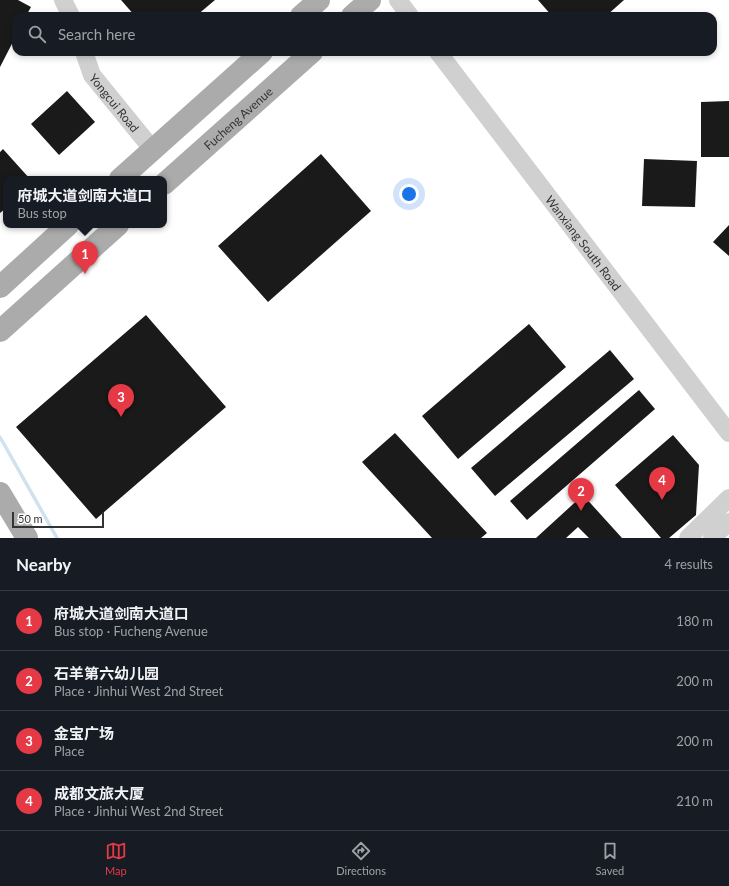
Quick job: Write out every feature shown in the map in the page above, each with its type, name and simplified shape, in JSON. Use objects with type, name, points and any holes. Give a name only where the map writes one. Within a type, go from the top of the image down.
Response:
[{"type":"main road","points":[[306,12],[319,0]]},
{"type":"main road","points":[[356,12],[370,0]]},
{"type":"main road","points":[[123,176],[258,56]]},
{"type":"main road","name":"Fucheng Avenue","points":[[167,181],[308,56]]},
{"type":"main road","points":[[0,287],[65,228]]},
{"type":"main road","points":[[0,331],[115,228]]},
{"type":"main road","points":[[0,493],[27,538]]},
{"type":"street","points":[[63,0],[68,12]]},
{"type":"street","points":[[398,0],[407,12]]},
{"type":"street","name":"Yongcui Road","points":[[85,56],[92,75],[153,150]]},
{"type":"street","name":"Wanxiang South Road","points":[[441,56],[729,433]]},
{"type":"street","points":[[688,538],[729,498]]},
{"type":"street","points":[[712,538],[729,522]]},
{"type":"building","points":[[0,0],[18,0],[31,7],[28,12],[12,12],[12,44],[0,67]]},
{"type":"building","points":[[121,0],[215,0],[201,12],[132,12]]},
{"type":"building","points":[[538,0],[624,0],[610,12],[548,12]]},
{"type":"building","points":[[67,91],[95,122],[59,155],[31,124]]},
{"type":"building","points":[[729,101],[729,157],[701,157],[701,102]]},
{"type":"building","points":[[3,149],[27,176],[3,176],[3,210],[0,213],[0,152]]},
{"type":"building","points":[[321,154],[371,211],[268,302],[218,246]]},
{"type":"building","points":[[644,159],[697,161],[695,207],[642,206]]},
{"type":"building","points":[[729,225],[729,256],[713,242]]},
{"type":"building","points":[[146,315],[226,407],[96,519],[16,427]]},
{"type":"building","points":[[529,324],[566,367],[458,459],[422,416]]},
{"type":"building","points":[[610,350],[634,379],[495,496],[471,468]]},
{"type":"building","points":[[639,390],[655,409],[527,520],[510,501]]},
{"type":"building","points":[[395,433],[487,533],[481,538],[432,538],[362,462]]},
{"type":"building","points":[[673,435],[699,465],[696,515],[669,538],[661,538],[615,485]]},
{"type":"building","points":[[583,495],[622,538],[589,538],[578,527],[566,538],[536,538]]},
{"type":"waterway","points":[[0,437],[57,538]]},
{"type":"place","name":"府城大道剑南大道口","points":[[85,274]]},
{"type":"place","name":"金宝广场","points":[[121,417]]},
{"type":"place","name":"成都文旅大厦","points":[[662,500]]},
{"type":"place","name":"石羊第六幼儿园","points":[[581,511]]}]
